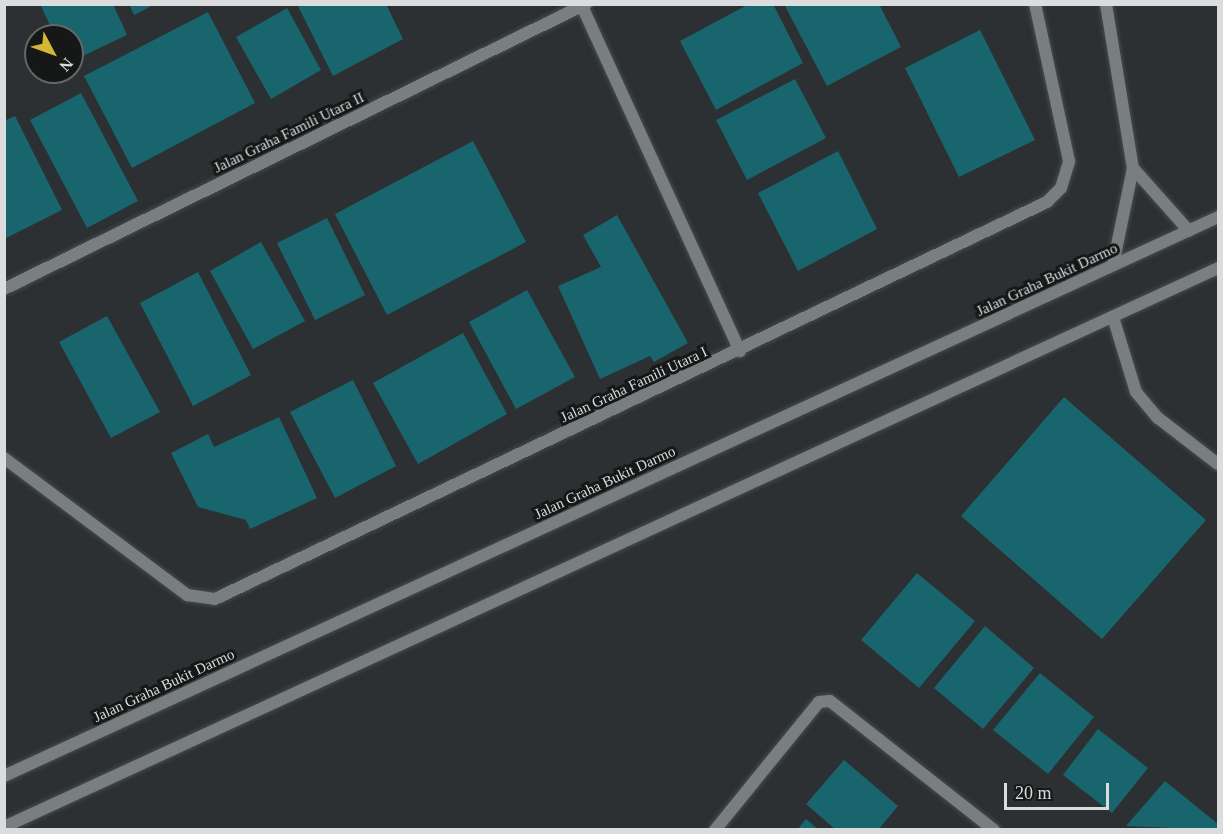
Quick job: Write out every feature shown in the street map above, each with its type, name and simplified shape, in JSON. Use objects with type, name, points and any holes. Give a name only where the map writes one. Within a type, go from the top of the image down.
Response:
[{"type":"street","name":"Jalan Graha Famili Utara I","points":[[4,458],[187,595],[214,599],[740,351],[1047,202],[1061,188],[1069,161],[1035,4]]},
{"type":"street","points":[[1106,4],[1133,168],[1113,266]]},
{"type":"street","points":[[583,5],[740,351]]},
{"type":"street","name":"Jalan Graha Famili Utara II","points":[[4,289],[583,5]]},
{"type":"street","points":[[1133,168],[1189,231]]},
{"type":"street","name":"Jalan Graha Bukit Darmo","points":[[4,776],[1218,217]]},
{"type":"street","points":[[4,826],[1218,268]]},
{"type":"street","points":[[1113,317],[1136,392],[1158,418],[1218,464]]},
{"type":"street","points":[[715,830],[819,702],[830,701],[994,830]]},
{"type":"building","points":[[40,4],[113,4],[127,35],[84,55],[84,24],[49,24]]},
{"type":"building","points":[[129,4],[155,4],[134,15]]},
{"type":"building","points":[[297,4],[386,4],[403,39],[333,76]]},
{"type":"building","points":[[749,4],[773,4],[803,63],[716,110],[680,41]]},
{"type":"building","points":[[784,4],[879,4],[901,47],[827,86]]},
{"type":"building","points":[[287,8],[321,70],[271,99],[236,37]]},
{"type":"building","points":[[208,12],[255,103],[132,168],[84,76]]},
{"type":"building","points":[[980,30],[1035,140],[959,177],[905,68]]},
{"type":"building","points":[[795,79],[826,138],[747,180],[716,120]]},
{"type":"building","points":[[81,93],[138,201],[87,228],[30,120]]},
{"type":"building","points":[[15,116],[62,210],[4,239],[4,121]]},
{"type":"building","points":[[473,141],[526,242],[387,315],[335,214]]},
{"type":"building","points":[[838,151],[877,229],[798,271],[758,193]]},
{"type":"building","points":[[617,215],[688,343],[654,362],[650,356],[600,379],[558,286],[601,267],[583,235]]},
{"type":"building","points":[[327,218],[365,295],[315,320],[277,243]]},
{"type":"building","points":[[261,242],[305,321],[253,349],[210,271]]},
{"type":"building","points":[[198,272],[251,375],[193,406],[140,303]]},
{"type":"building","points":[[527,290],[575,377],[516,409],[469,322]]},
{"type":"building","points":[[107,316],[160,412],[111,438],[59,342]]},
{"type":"building","points":[[463,333],[507,414],[418,464],[373,383]]},
{"type":"building","points":[[353,380],[396,466],[335,498],[290,412]]},
{"type":"building","points":[[1064,397],[1206,520],[1102,639],[961,516]]},
{"type":"building","points":[[279,417],[317,498],[250,529],[246,520],[198,507],[171,453],[208,434],[214,447]]},
{"type":"building","points":[[917,573],[975,621],[919,688],[861,640]]},
{"type":"building","points":[[985,626],[1034,668],[983,729],[934,688]]},
{"type":"building","points":[[1040,673],[1094,717],[1048,774],[993,730]]},
{"type":"building","points":[[1098,729],[1148,768],[1112,813],[1063,775]]},
{"type":"building","points":[[844,760],[898,806],[878,830],[836,830],[806,804]]},
{"type":"building","points":[[1165,781],[1218,824],[1218,830],[1126,826]]},
{"type":"building","points":[[806,819],[819,830],[797,830]]}]
